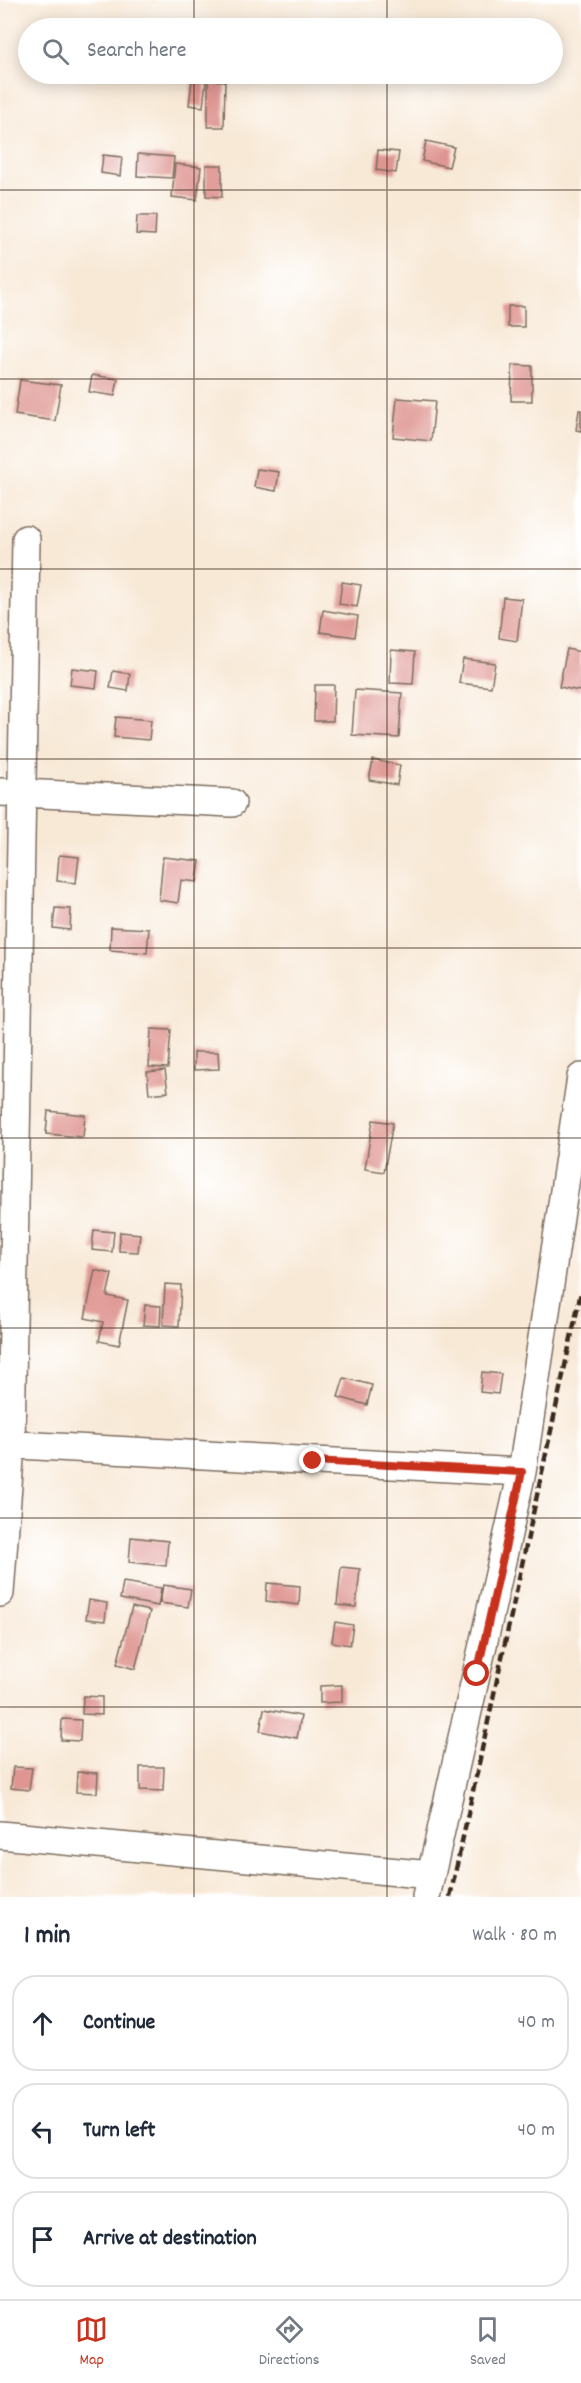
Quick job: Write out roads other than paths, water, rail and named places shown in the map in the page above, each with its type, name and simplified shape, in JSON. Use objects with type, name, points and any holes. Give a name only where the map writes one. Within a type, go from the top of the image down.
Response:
[{"type":"street","points":[[0,1593],[5,1444],[12,793],[26,538]]},
{"type":"street","points":[[12,793],[232,803]]},
{"type":"street","points":[[0,1836],[429,1886],[522,1472],[581,1077]]},
{"type":"street","points":[[5,1444],[522,1472]]},
{"type":"railway","points":[[450,1897],[581,1292]]}]
